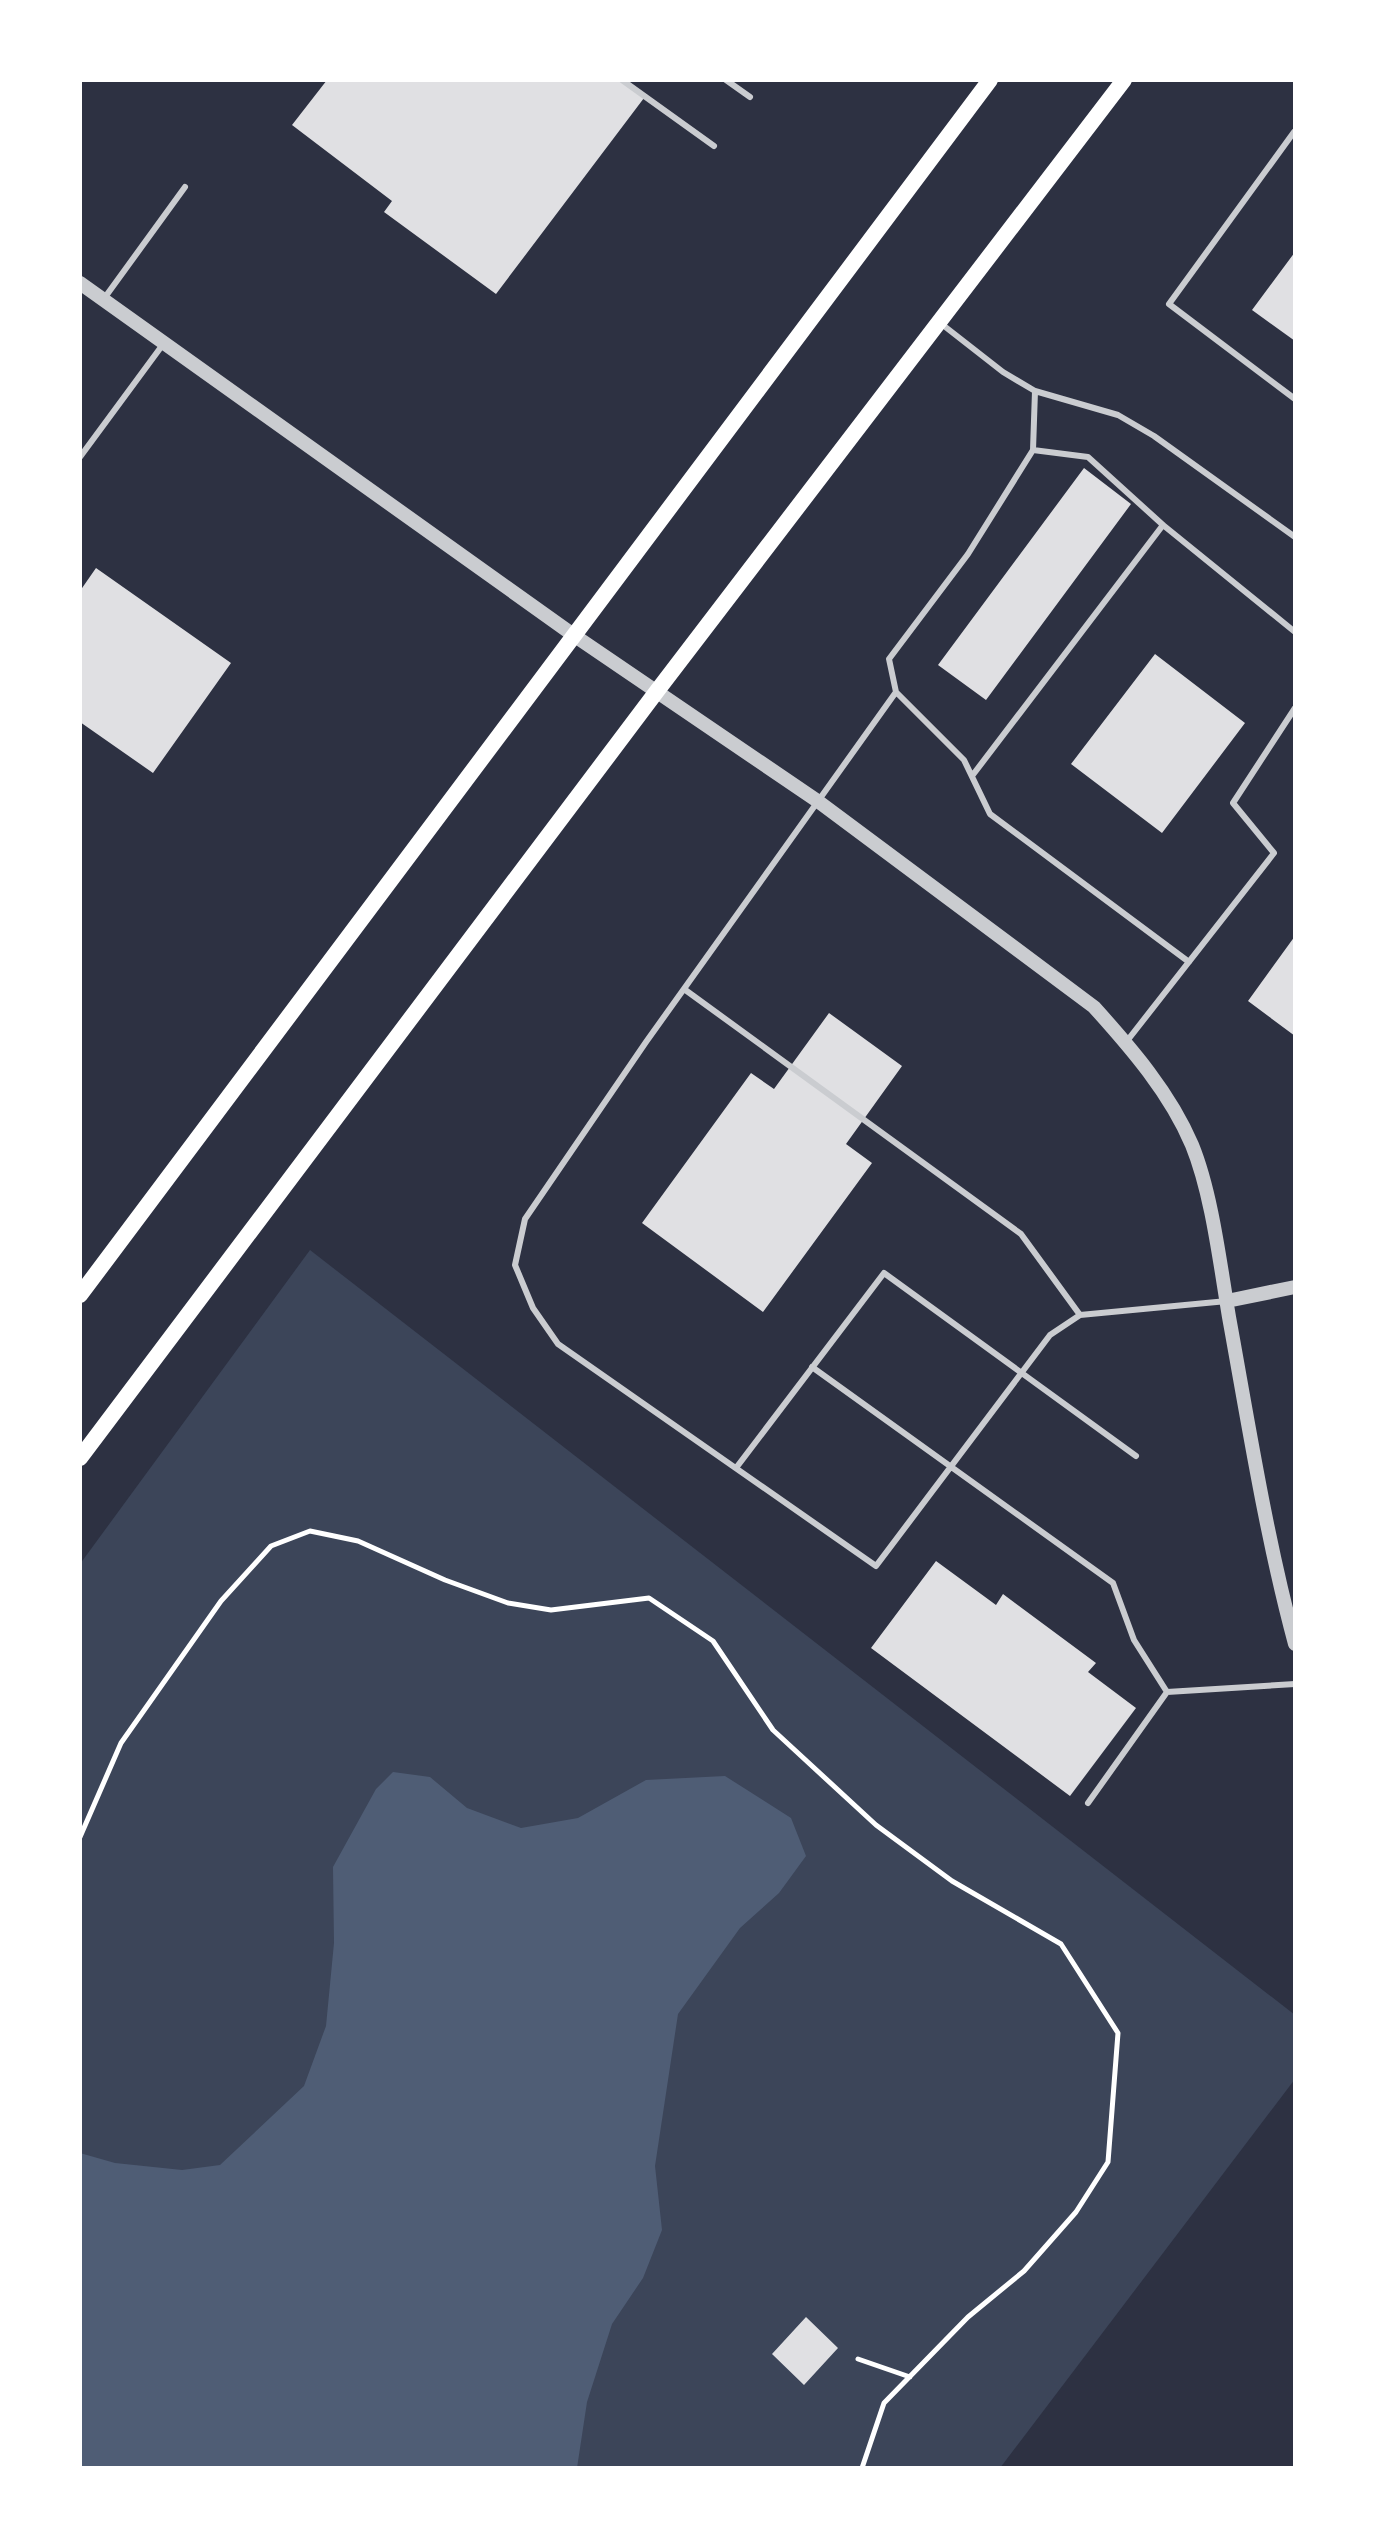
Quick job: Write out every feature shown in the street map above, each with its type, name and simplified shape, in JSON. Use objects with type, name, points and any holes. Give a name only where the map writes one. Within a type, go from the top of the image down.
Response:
[{"type":"main road","points":[[80,1295],[572,634],[990,80]]},
{"type":"main road","points":[[80,1458],[657,691],[1124,80]]},
{"type":"street","points":[[80,283],[572,634],[819,802],[1094,1007],[1144,1063],[1192,1145],[1214,1228],[1274,1565],[1295,1644]]},
{"type":"street","points":[[1227,1301],[1295,1287]]},
{"type":"lane","points":[[622,80],[714,146]]},
{"type":"lane","points":[[726,80],[750,97]]},
{"type":"lane","points":[[1294,132],[1169,304],[1295,399]]},
{"type":"lane","points":[[103,300],[185,187]]},
{"type":"lane","points":[[939,322],[1003,372],[1035,391],[1118,415],[1154,436],[1295,537]]},
{"type":"lane","points":[[80,457],[164,343]]},
{"type":"lane","points":[[1035,391],[1033,450],[968,554],[889,659],[896,692],[964,760],[990,814],[1189,962]]},
{"type":"lane","points":[[1033,450],[1088,457],[1163,525],[1295,632]]},
{"type":"lane","points":[[972,776],[1163,525]]},
{"type":"lane","points":[[896,692],[525,1219],[515,1265],[533,1308],[558,1344],[876,1566],[1050,1335],[1080,1315],[1227,1301]]},
{"type":"lane","points":[[1126,1043],[1274,853],[1233,803],[1295,708]]},
{"type":"lane","points":[[684,989],[1021,1234],[1080,1315]]},
{"type":"lane","points":[[736,1468],[884,1273],[1136,1456]]},
{"type":"lane","points":[[812,1367],[1113,1583],[1134,1640],[1167,1692]]},
{"type":"lane","points":[[1167,1692],[1295,1684]]},
{"type":"lane","points":[[1088,1803],[1167,1692]]},
{"type":"path","points":[[80,1837],[121,1743],[221,1601],[271,1546],[310,1531],[358,1541],[508,1603],[551,1610],[649,1598],[713,1641],[773,1730],[876,1825],[952,1881],[1061,1944],[1118,2033],[1108,2162],[1076,2212],[1024,2271],[968,2317],[884,2403],[862,2468]]},
{"type":"path","points":[[858,2359],[910,2377]]},
{"type":"shaded area","points":[[310,1250],[1295,2015],[1295,2079],[1000,2468],[80,2468],[80,1564]]},
{"type":"shaded area","points":[[393,1772],[430,1777],[467,1808],[521,1828],[578,1818],[646,1780],[725,1776],[791,1818],[806,1856],[779,1893],[740,1928],[678,2014],[655,2166],[662,2230],[643,2278],[612,2324],[587,2402],[577,2468],[80,2468],[80,2153],[115,2163],[182,2170],[220,2165],[304,2086],[326,2026],[334,1943],[333,1867],[376,1789]]},
{"type":"building","points":[[327,80],[620,80],[644,98],[496,294],[384,212],[392,201],[292,125]]},
{"type":"building","points":[[1295,252],[1295,341],[1252,310]]},
{"type":"building","points":[[1084,468],[1131,504],[986,700],[938,665]]},
{"type":"building","points":[[96,568],[231,663],[153,773],[80,722],[80,591]]},
{"type":"building","points":[[1155,654],[1245,723],[1162,833],[1071,764]]},
{"type":"building","points":[[1295,936],[1295,1036],[1248,1001]]},
{"type":"building","points":[[829,1013],[902,1066],[846,1144],[872,1163],[763,1312],[642,1223],[751,1073],[774,1089]]},
{"type":"building","points":[[936,1561],[996,1605],[1003,1594],[1096,1663],[1088,1672],[1136,1708],[1070,1796],[871,1648]]},
{"type":"building","points":[[806,2317],[838,2348],[804,2385],[772,2354]]}]
